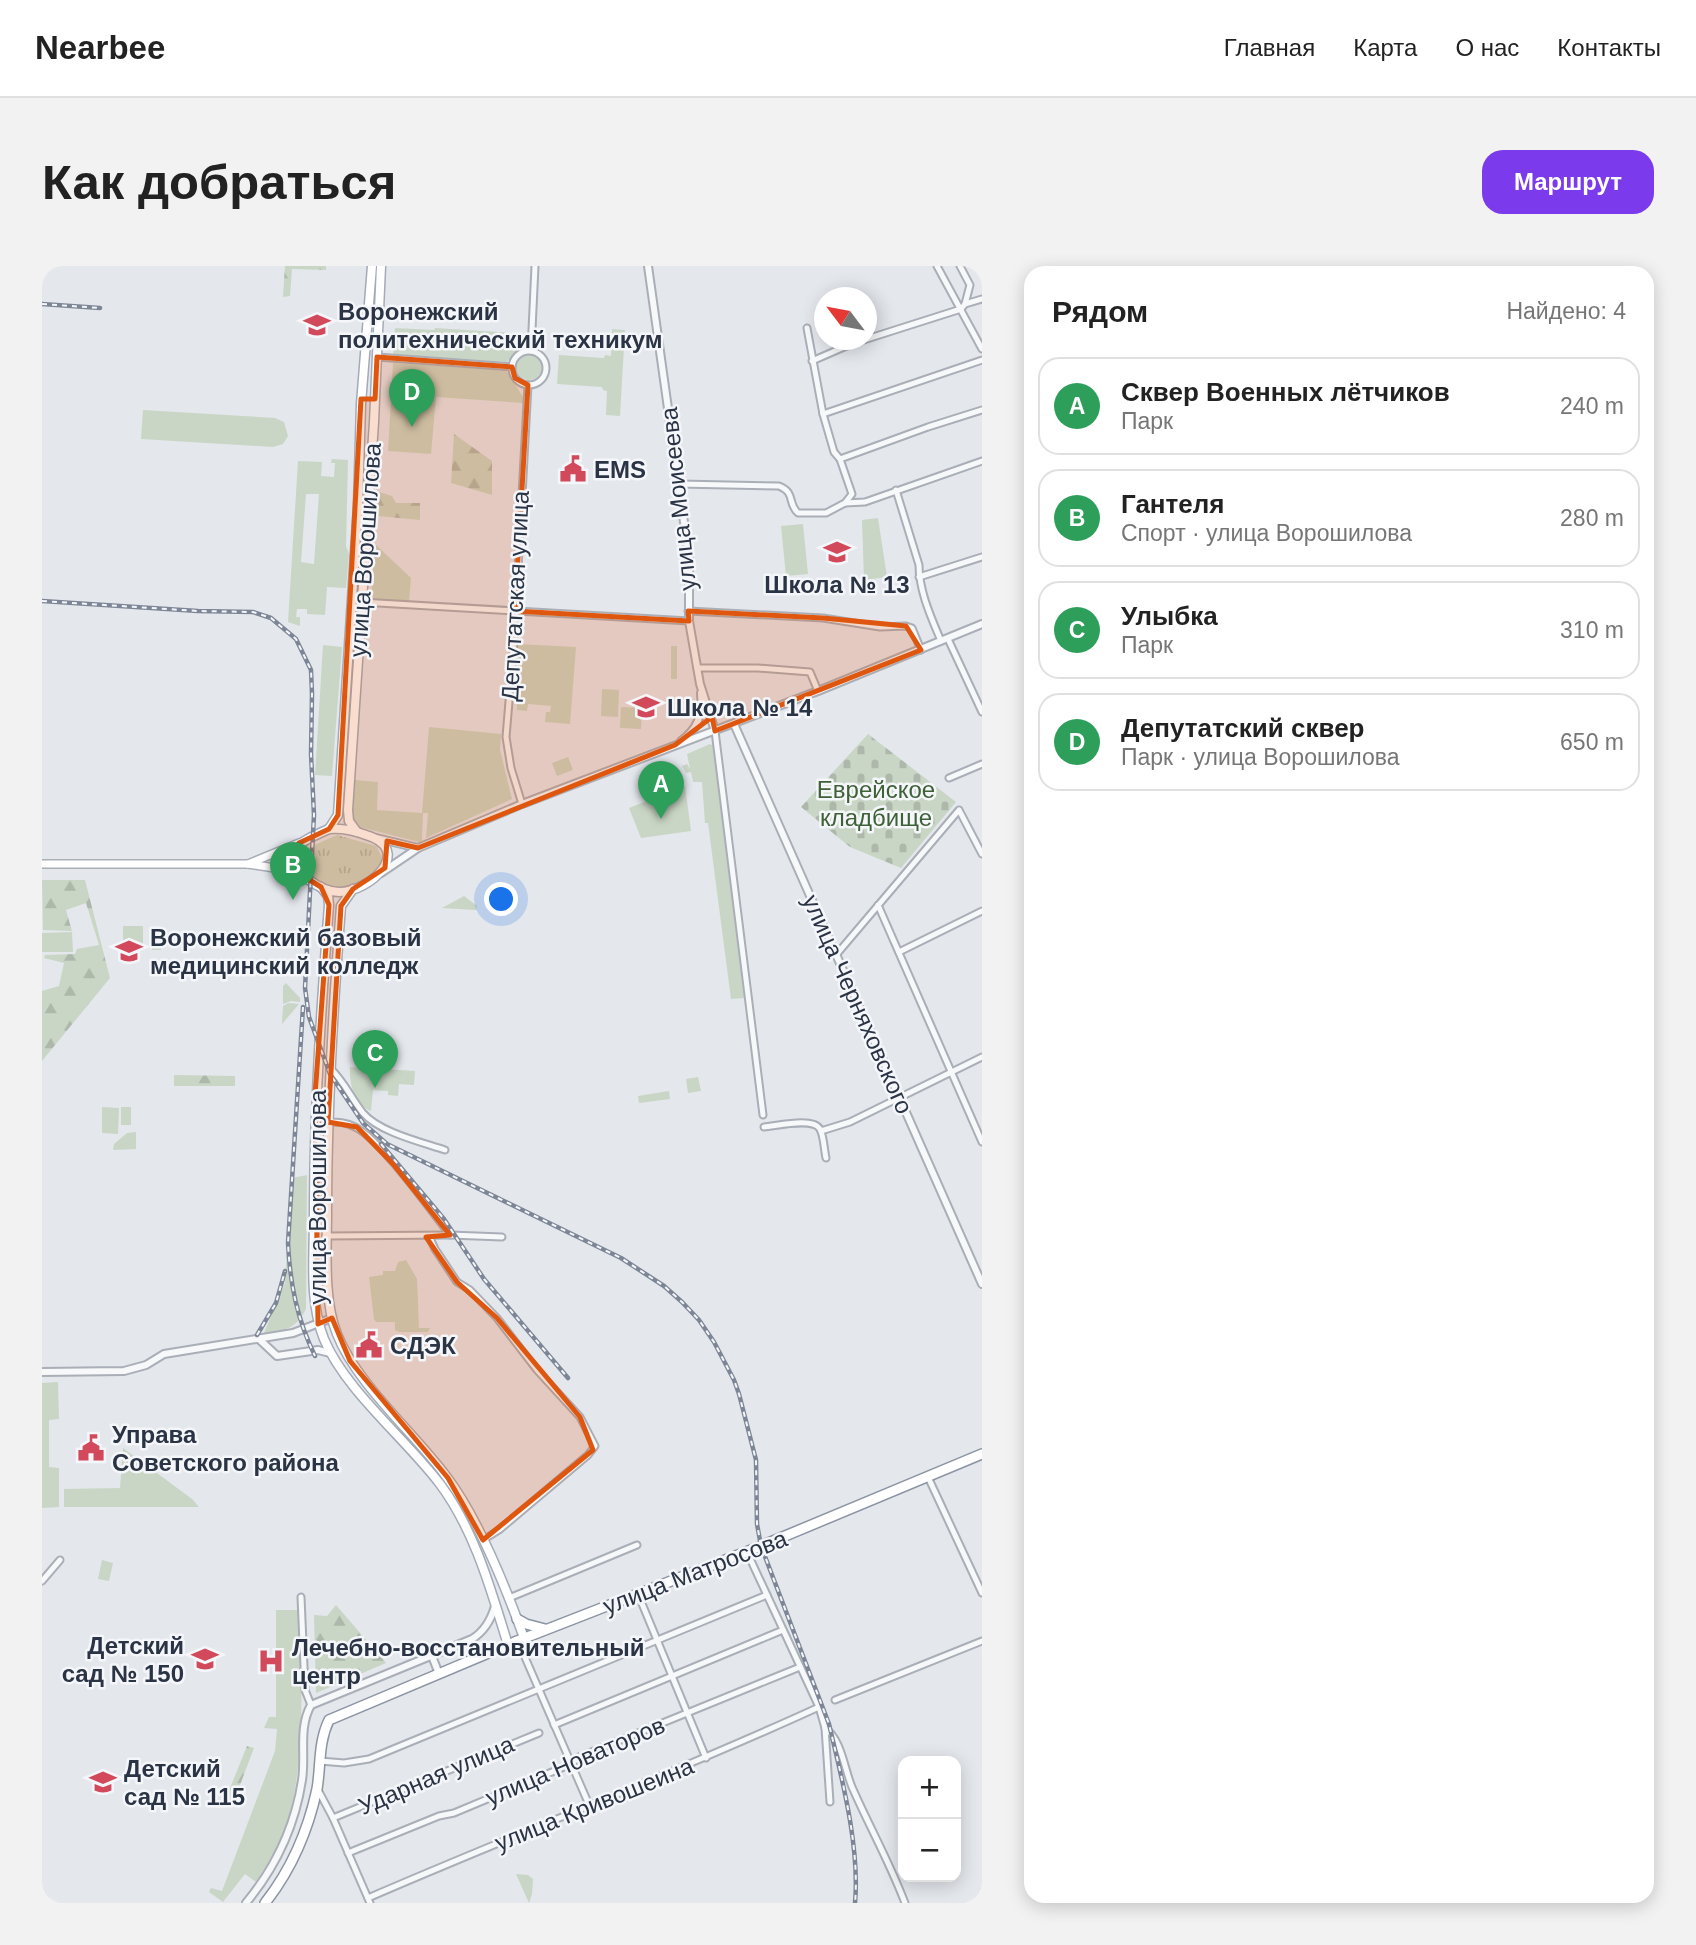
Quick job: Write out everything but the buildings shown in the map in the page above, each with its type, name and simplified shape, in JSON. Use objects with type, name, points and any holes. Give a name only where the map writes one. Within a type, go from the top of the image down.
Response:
[{"type":"highway","name":"улица Матросова","points":[[319,1761],[323,1734],[329,1720],[524,1638],[747,1552],[982,1454]]},
{"type":"highway","points":[[517,1619],[547,1629]]},
{"type":"highway","points":[[265,1903],[293,1861],[304,1834],[317,1788],[319,1761]]},
{"type":"main road","name":"улица Ворошилова","points":[[329,829],[337,821],[339,810],[358,506],[361,399],[372,266]]},
{"type":"main road","name":"улица Ворошилова","points":[[357,832],[349,821],[348,810],[381,266]]},
{"type":"main road","points":[[361,399],[375,399]]},
{"type":"main road","points":[[248,864],[329,829],[343,829],[376,838],[386,847],[388,860],[380,874],[353,889],[337,892],[321,887],[295,871],[290,864],[289,855],[299,843]]},
{"type":"main road","points":[[42,864],[248,864],[295,871]]},
{"type":"main road","name":"улица Ворошилова","points":[[321,887],[328,896],[329,905],[315,1095],[314,1270],[318,1324],[330,1353],[346,1376],[440,1484],[458,1512],[496,1604],[508,1645]]},
{"type":"main road","name":"улица Ворошилова","points":[[353,889],[341,906],[330,1068],[327,1236],[332,1318],[350,1361],[448,1478],[483,1540],[524,1638]]},
{"type":"street","points":[[531,351],[535,266]]},
{"type":"street","name":"улица Моисеева","points":[[648,266],[689,558],[689,621],[700,684],[715,731]]},
{"type":"street","points":[[937,266],[963,306],[982,349]]},
{"type":"street","points":[[960,266],[970,285],[963,306]]},
{"type":"street","points":[[812,361],[851,344],[982,299]]},
{"type":"street","points":[[679,484],[779,486],[791,495],[794,510],[807,514],[826,513],[845,503],[852,494],[840,459],[834,452],[823,414],[807,328]]},
{"type":"street","points":[[531,351],[544,359],[547,369],[539,382],[528,386],[515,378],[512,367],[520,354],[531,351]]},
{"type":"street","points":[[377,357],[512,367]]},
{"type":"street","points":[[823,414],[982,360]]},
{"type":"street","name":"Депутатская улица","points":[[522,804],[510,768],[506,737],[528,386]]},
{"type":"street","points":[[840,459],[982,410]]},
{"type":"street","points":[[845,503],[865,502],[982,461]]},
{"type":"street","points":[[896,490],[919,565],[919,577],[928,608],[982,712]]},
{"type":"street","points":[[919,577],[982,557]]},
{"type":"street","points":[[360,602],[689,621]]},
{"type":"street","points":[[688,611],[822,618],[880,627],[906,626],[912,628],[921,650]]},
{"type":"street","points":[[380,874],[418,848],[522,804],[734,724],[982,624]]},
{"type":"street","points":[[697,668],[810,671],[818,691]]},
{"type":"street","points":[[675,746],[693,732],[697,725],[701,709],[700,684]]},
{"type":"street","name":"улица Черняховского","points":[[734,724],[982,1284]]},
{"type":"street","points":[[715,731],[763,1115]]},
{"type":"street","points":[[949,778],[982,764]]},
{"type":"street","points":[[836,954],[959,810],[982,854]]},
{"type":"street","points":[[376,838],[418,848]]},
{"type":"street","points":[[878,905],[982,1142]]},
{"type":"street","points":[[899,952],[982,911]]},
{"type":"street","points":[[821,1134],[900,1099],[982,1057]]},
{"type":"street","points":[[330,1068],[341,1079],[365,1115],[382,1127],[444,1150]]},
{"type":"street","points":[[357,1127],[359,1119],[365,1115]]},
{"type":"street","points":[[328,1122],[341,1122],[357,1127],[393,1164],[450,1235]]},
{"type":"street","points":[[764,1127],[809,1122],[817,1125],[826,1158]]},
{"type":"street","points":[[327,1236],[502,1237]]},
{"type":"street","points":[[429,1236],[457,1282],[470,1290],[497,1318],[537,1370],[580,1417],[595,1446],[588,1455],[499,1530],[483,1540]]},
{"type":"street","points":[[42,1372],[124,1371],[146,1365],[164,1354],[293,1333],[332,1318]]},
{"type":"street","points":[[260,1339],[277,1356],[317,1350],[330,1353]]},
{"type":"street","points":[[928,1477],[982,1592]]},
{"type":"street","points":[[509,1598],[637,1545]]},
{"type":"street","points":[[747,1552],[820,1707],[825,1728],[830,1802]]},
{"type":"street","points":[[42,1581],[60,1560]]},
{"type":"street","points":[[638,1594],[706,1758]]},
{"type":"street","points":[[319,1761],[344,1763],[369,1759],[767,1595]]},
{"type":"street","points":[[301,1597],[305,1690],[311,1705]]},
{"type":"street","points":[[246,1903],[274,1864],[293,1820],[303,1779],[305,1716],[311,1705],[480,1634],[492,1619],[496,1604]]},
{"type":"street","points":[[555,1726],[783,1630]]},
{"type":"street","name":"улица Ворошилова","points":[[524,1638],[524,1655],[590,1807]]},
{"type":"street","points":[[835,1700],[982,1641]]},
{"type":"street","points":[[508,1645],[524,1655]]},
{"type":"street","points":[[432,1656],[439,1674]]},
{"type":"street","name":"улица Новаторов","points":[[348,1853],[439,1816],[454,1813],[800,1667]]},
{"type":"street","name":"улица Кривошеина","points":[[317,1788],[369,1901],[475,1852],[590,1807],[820,1707]]},
{"type":"street","points":[[825,1728],[836,1741],[852,1786],[895,1875],[905,1903]]},
{"type":"street","name":"Ударная улица","points":[[333,1818],[539,1733]]},
{"type":"highlighted area","points":[[377,357],[512,367],[515,378],[528,385],[515,611],[689,621],[688,611],[823,618],[906,626],[921,650],[715,731],[712,717],[675,745],[418,848],[387,841],[385,868],[353,889],[341,906],[328,1122],[357,1127],[393,1164],[450,1235],[426,1237],[457,1282],[497,1318],[580,1417],[593,1450],[483,1540],[448,1478],[350,1361],[332,1318],[318,1324],[315,1095],[329,905],[321,887],[295,871],[289,855],[299,843],[329,829],[338,815],[361,399],[375,399]]},
{"type":"green space","points":[[285,266],[326,266],[326,270],[292,269],[290,296],[283,297]]},
{"type":"green space","points":[[395,328],[529,334],[529,339],[507,362],[393,355]]},
{"type":"green space","points":[[612,329],[625,330],[620,416],[606,415],[607,391],[602,387],[557,384],[559,355],[604,358],[605,355],[611,356]]},
{"type":"green space","points":[[529,354],[538,358],[542,367],[538,376],[529,380],[520,376],[516,367],[520,358]]},
{"type":"green space","points":[[393,363],[506,370],[523,397],[523,403],[436,397],[431,454],[388,451]]},
{"type":"green space","points":[[143,410],[275,418],[284,422],[288,436],[283,444],[273,447],[141,439]]},
{"type":"green space","points":[[454,434],[492,461],[492,495],[451,483]]},
{"type":"green space","points":[[332,459],[348,460],[346,546],[349,554],[346,588],[327,587],[325,615],[307,614],[307,609],[297,609],[296,617],[300,617],[300,626],[288,622],[298,461],[322,462],[321,476],[334,477],[335,463],[331,463]],"holes":[[[306,494],[319,494],[314,564],[301,562]]]},
{"type":"green space","points":[[379,492],[392,496],[396,503],[420,503],[420,520],[378,516]]},
{"type":"green space","points":[[878,518],[887,577],[864,580],[862,520]]},
{"type":"green space","points":[[803,524],[808,574],[786,576],[781,526]]},
{"type":"green space","points":[[375,544],[411,578],[409,602],[371,599]]},
{"type":"green space","points":[[517,644],[576,647],[570,724],[545,722],[546,712],[550,712],[551,706],[528,704],[527,711],[517,710],[517,701],[512,701]]},
{"type":"green space","points":[[323,645],[342,647],[332,776],[315,775]]},
{"type":"green space","points":[[671,646],[677,646],[677,679],[671,679]]},
{"type":"green space","points":[[602,689],[619,690],[618,717],[601,716]]},
{"type":"green space","points":[[621,707],[642,708],[641,729],[620,728]]},
{"type":"green space","points":[[429,727],[501,734],[500,750],[512,799],[426,838],[428,813],[423,813],[422,841],[419,842],[360,827],[351,817],[355,780],[378,782],[377,810],[422,813]]},
{"type":"green space","name":"Еврейское кладбище","points":[[868,734],[956,802],[901,868],[850,847],[801,807]]},
{"type":"green space","points":[[710,744],[716,747],[744,998],[731,999],[708,823],[705,823],[702,782],[693,782],[691,772],[686,773],[682,766],[687,764],[690,769],[687,754]]},
{"type":"green space","points":[[568,757],[573,770],[557,776],[552,763]]},
{"type":"green space","points":[[685,786],[691,831],[641,838],[629,808]]},
{"type":"green space","points":[[337,835],[376,846],[382,857],[379,869],[356,884],[337,888],[323,884],[300,869],[298,859],[303,850]]},
{"type":"green space","points":[[42,880],[85,880],[110,978],[42,1061],[42,991],[59,986],[64,963],[44,958],[45,955],[75,954],[77,949],[99,945],[86,903],[66,910],[72,931],[43,930]]},
{"type":"green space","points":[[464,896],[477,906],[476,910],[442,908]]},
{"type":"green space","points":[[123,926],[143,926],[143,946],[123,946]]},
{"type":"green space","points":[[152,929],[161,929],[161,950],[152,950]]},
{"type":"green space","points":[[72,932],[73,952],[42,952],[42,933]]},
{"type":"green space","points":[[286,983],[300,998],[300,1002],[283,1004],[283,986]]},
{"type":"green space","points":[[288,1003],[299,1004],[282,1024],[283,1006]]},
{"type":"green space","points":[[350,1067],[415,1071],[414,1085],[399,1084],[398,1096],[388,1095],[388,1091],[373,1090],[371,1111],[360,1104],[354,1093]]},
{"type":"green space","points":[[174,1075],[235,1076],[235,1086],[174,1086]]},
{"type":"green space","points":[[698,1077],[701,1091],[688,1093],[686,1079]]},
{"type":"green space","points":[[669,1091],[670,1099],[639,1103],[638,1096]]},
{"type":"green space","points":[[102,1107],[119,1108],[118,1134],[102,1133]]},
{"type":"green space","points":[[121,1107],[131,1107],[131,1125],[121,1125]]},
{"type":"green space","points":[[136,1132],[136,1149],[113,1150],[114,1144],[127,1133]]},
{"type":"green space","points":[[307,1175],[306,1309],[289,1328],[264,1333],[285,1283],[292,1178]]},
{"type":"green space","points":[[406,1260],[417,1279],[419,1328],[430,1328],[428,1332],[399,1332],[395,1330],[395,1322],[376,1322],[374,1319],[369,1277],[383,1275],[383,1271],[395,1271],[398,1262]]},
{"type":"green space","points":[[58,1382],[59,1419],[49,1420],[49,1467],[59,1468],[59,1507],[42,1508],[42,1383]]},
{"type":"green space","points":[[123,1448],[199,1507],[64,1507],[64,1489],[120,1488]]},
{"type":"green space","points":[[102,1560],[113,1563],[109,1581],[98,1579]]},
{"type":"green space","points":[[336,1605],[386,1663],[316,1693],[314,1615],[327,1616]]},
{"type":"green space","points":[[276,1610],[299,1610],[301,1614],[301,1715],[295,1790],[284,1832],[256,1882],[245,1874],[223,1902],[209,1892],[211,1888],[222,1891],[275,1751],[277,1729],[264,1728],[269,1717],[276,1717]]},
{"type":"green space","points":[[247,1746],[254,1748],[232,1806],[224,1803]]},
{"type":"green space","points":[[516,1874],[528,1875],[533,1879],[529,1903]]},
{"type":"railway","points":[[42,304],[100,308]]},
{"type":"railway","points":[[42,601],[253,612],[271,618],[296,639],[311,670],[312,694],[314,815],[305,988],[309,1017],[330,1074],[363,1123],[387,1144],[621,1258],[664,1286],[682,1302],[714,1342],[739,1394],[756,1460],[757,1524],[761,1546],[829,1724],[852,1836],[855,1903]]},
{"type":"railway","points":[[303,1007],[288,1243],[296,1301],[303,1328],[315,1356]]},
{"type":"railway","points":[[381,1144],[444,1219],[484,1279],[568,1378]]},
{"type":"railway","points":[[257,1335],[276,1303],[285,1271]]},
{"type":"place","name":"Воронежский политехнический техникум","points":[[317,325]]},
{"type":"place","name":"Депутатский сквер","points":[[412,427]]},
{"type":"place","name":"EMS","points":[[573,469]]},
{"type":"place","name":"Школа № 13","points":[[837,552]]},
{"type":"place","name":"Школа № 14","points":[[646,707]]},
{"type":"place","name":"Сквер Военных лётчиков","points":[[661,819]]},
{"type":"place","name":"Гантеля","points":[[293,900]]},
{"type":"place","name":"Воронежский базовый медицинский колледж","points":[[129,951]]},
{"type":"place","name":"Улыбка","points":[[375,1088]]},
{"type":"place","name":"СДЭК","points":[[369,1345]]},
{"type":"place","name":"Управа Советского района","points":[[91,1448]]},
{"type":"place","name":"Детский сад № 150","points":[[205,1659]]},
{"type":"place","name":"Лечебно-восстановительный центр","points":[[271,1661]]},
{"type":"place","name":"Детский сад № 115","points":[[103,1782]]}]
